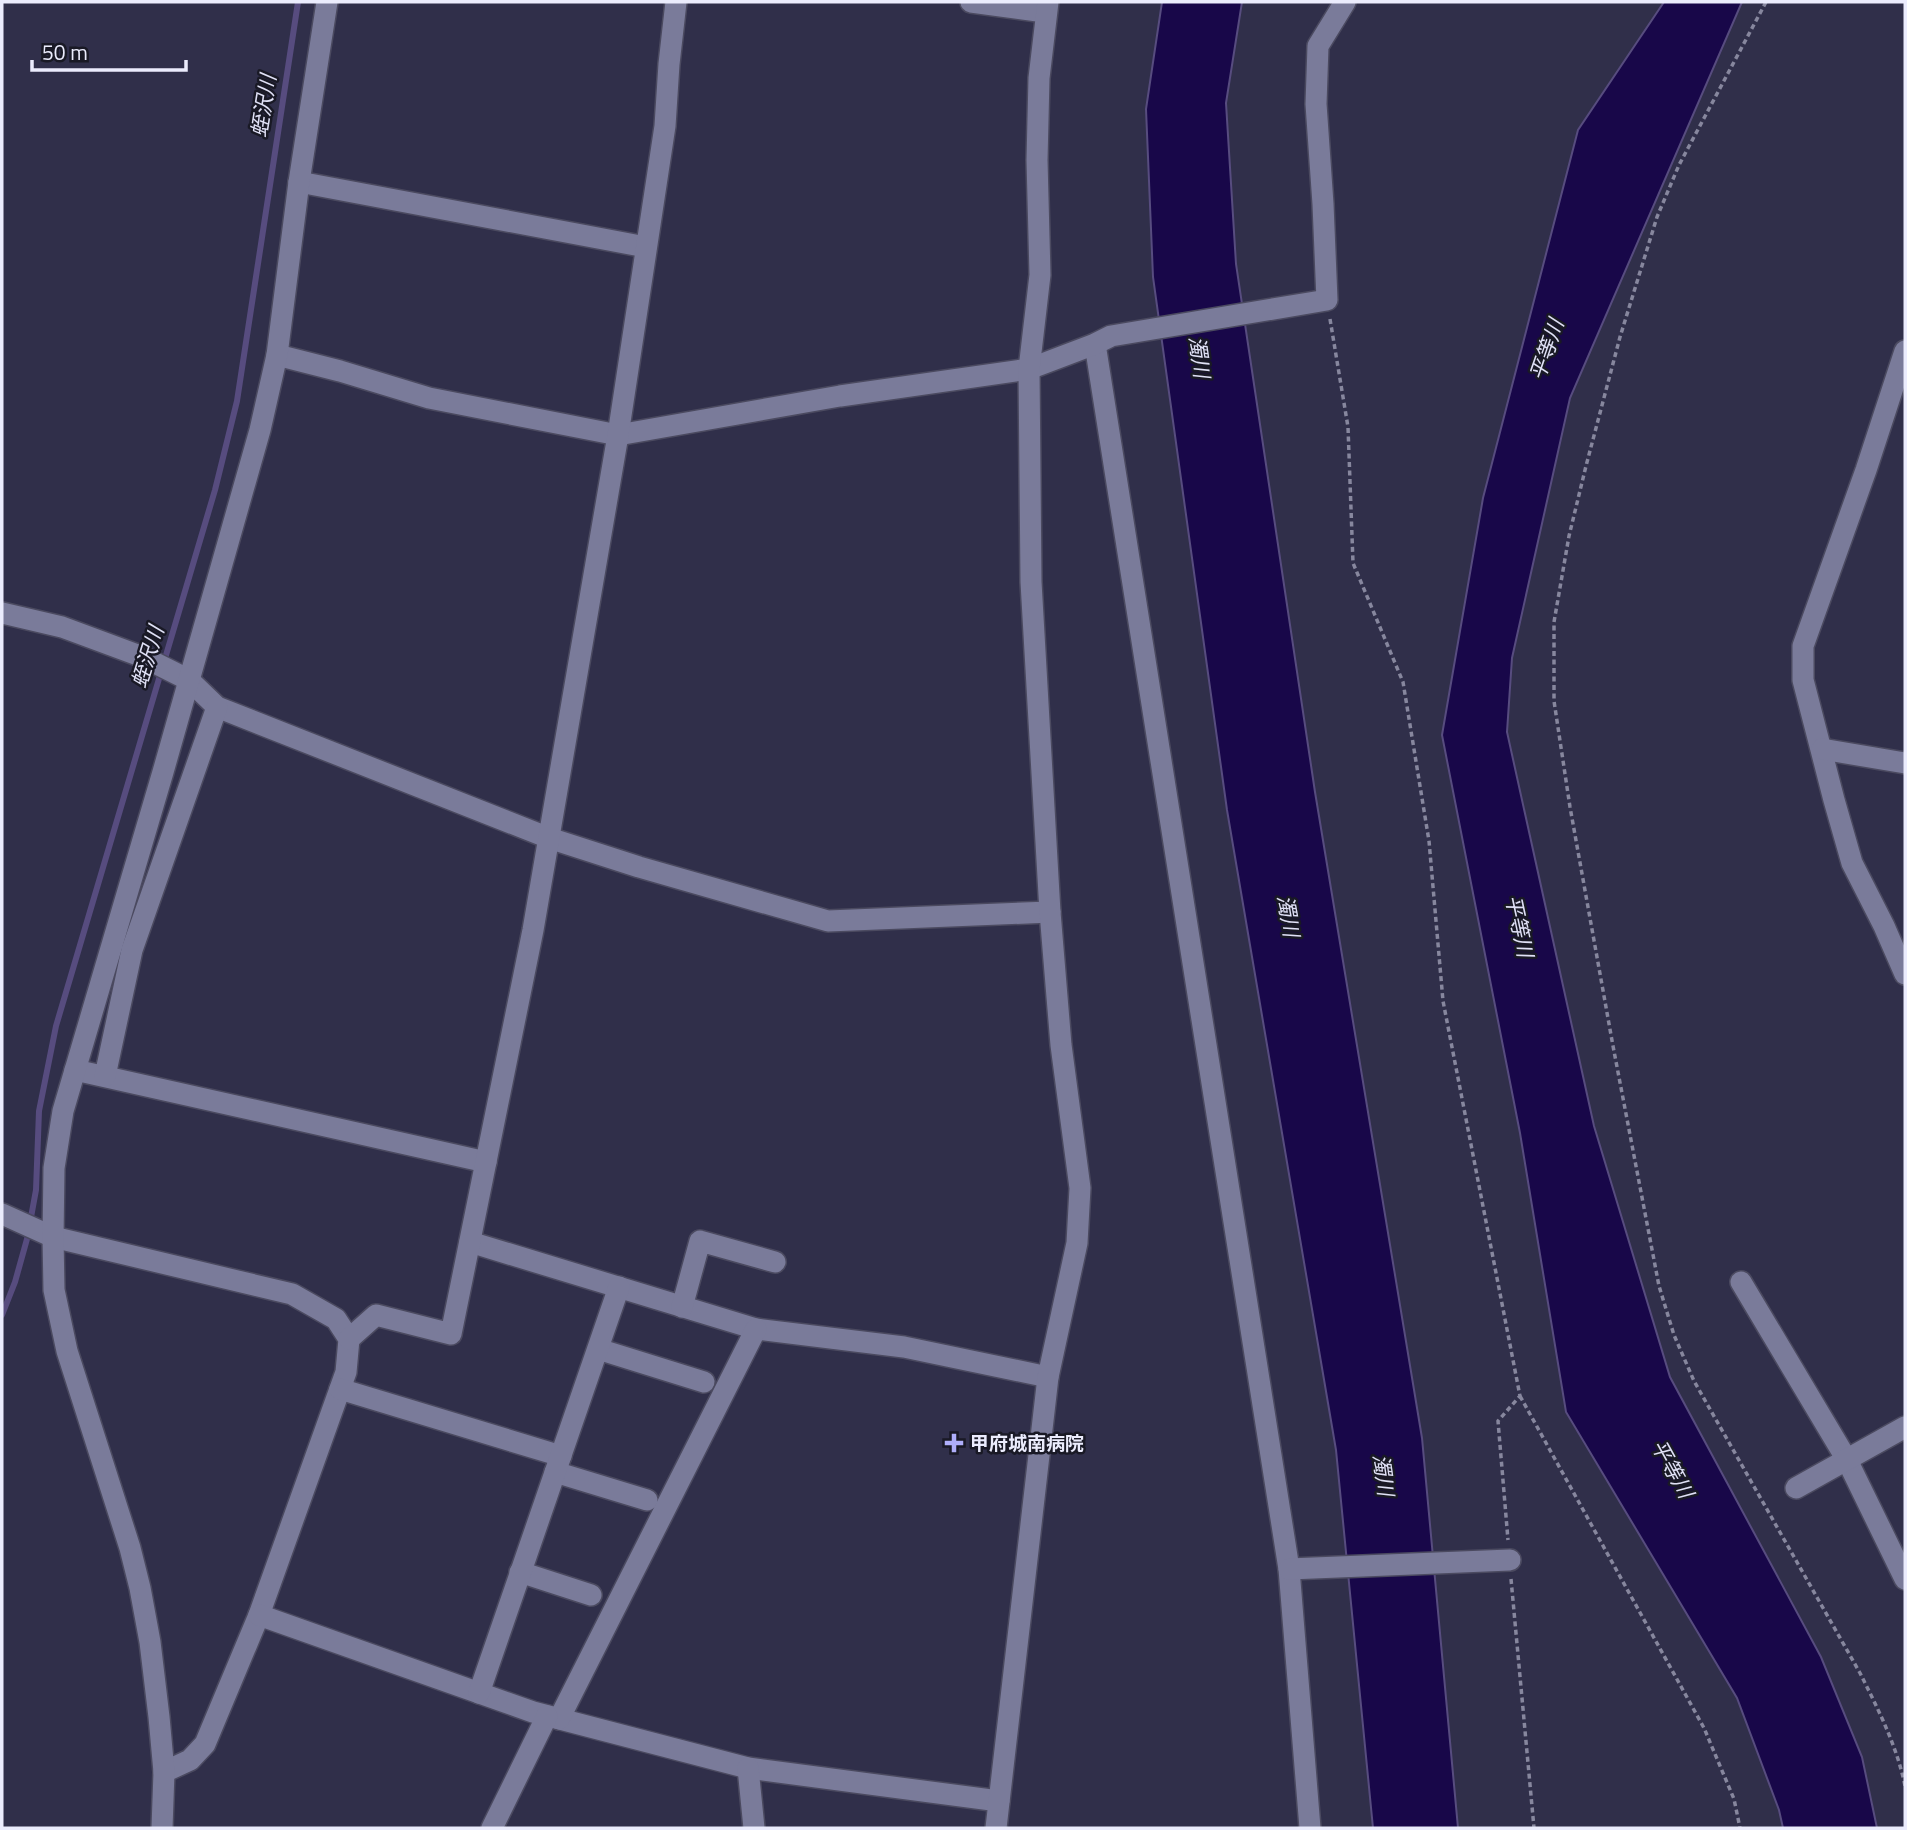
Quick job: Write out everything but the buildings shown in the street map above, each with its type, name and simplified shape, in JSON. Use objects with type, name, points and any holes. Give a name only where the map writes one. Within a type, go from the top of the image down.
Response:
[{"type":"street","points":[[162,1828],[164,1772],[150,1642],[140,1588],[130,1548],[67,1351],[54,1290],[28,1226],[54,1168],[63,1111],[104,973],[182,677],[260,430],[277,355],[299,182],[327,2]]},
{"type":"street","points":[[349,1339],[376,1315],[451,1334],[530,942],[618,435],[665,126],[676,2]]},
{"type":"street","points":[[984,3],[1046,7],[1039,78],[1037,160],[1040,275],[1029,369],[1031,582],[1050,912],[1061,1045],[1080,1188],[1077,1243],[1048,1377],[996,1828]]},
{"type":"street","points":[[277,355],[429,398],[618,435],[840,396],[1029,369],[1103,340],[1317,301],[1324,204],[1315,104],[1318,46],[1341,4]]},
{"type":"street","points":[[299,182],[646,247]]},
{"type":"street","points":[[1103,340],[1298,1569],[1310,1828]]},
{"type":"street","points":[[1905,351],[1896,407],[1866,470],[1803,646],[1803,680],[1852,863],[1905,974]]},
{"type":"street","points":[[2,612],[62,627],[150,661],[182,677],[217,708],[549,838],[639,867],[828,921],[1050,912]]},
{"type":"street","points":[[105,1076],[132,950],[217,708]]},
{"type":"street","points":[[1822,749],[1905,763]]},
{"type":"street","points":[[104,973],[125,981]]},
{"type":"street","points":[[75,1070],[486,1162]]},
{"type":"street","points":[[28,1226],[292,1294],[336,1319],[349,1339],[346,1372],[340,1389],[258,1615],[205,1744],[190,1760],[164,1772]]},
{"type":"street","points":[[682,1307],[700,1241],[775,1262]]},
{"type":"street","points":[[470,1242],[756,1329],[904,1347],[1048,1377]]},
{"type":"street","points":[[1741,1282],[1847,1460],[1905,1579]]},
{"type":"street","points":[[479,1693],[619,1287]]},
{"type":"street","points":[[492,1828],[756,1329]]},
{"type":"street","points":[[598,1349],[704,1382]]},
{"type":"street","points":[[340,1389],[558,1464],[647,1500]]},
{"type":"street","points":[[1796,1488],[1905,1427]]},
{"type":"street","points":[[1298,1569],[1500,1560]]},
{"type":"street","points":[[520,1572],[591,1595]]},
{"type":"street","points":[[258,1615],[553,1717],[748,1768],[999,1801]]},
{"type":"street","points":[[748,1768],[754,1828]]},
{"type":"path","points":[[1766,2],[1679,165],[1657,217],[1620,337],[1580,489],[1560,580],[1554,622],[1554,701],[1572,820],[1615,1059],[1659,1286],[1674,1335],[1694,1381],[1860,1673],[1879,1711],[1905,1786]]},
{"type":"path","points":[[1317,301],[1348,427],[1353,563],[1403,682],[1429,841],[1443,1001],[1520,1396],[1704,1728],[1734,1799],[1740,1828]]},
{"type":"path","points":[[1520,1396],[1498,1420],[1500,1560],[1534,1828]]},
{"type":"water","name":"濁川","points":[[1162,2],[1242,2],[1226,103],[1236,264],[1315,792],[1422,1438],[1458,1828],[1373,1828],[1336,1450],[1227,810],[1153,277],[1146,109]]},
{"type":"water","name":"平等川","points":[[1664,2],[1742,2],[1570,398],[1512,658],[1507,732],[1594,1126],[1670,1377],[1821,1657],[1862,1757],[1877,1828],[1783,1828],[1779,1810],[1737,1698],[1566,1412],[1520,1133],[1442,735],[1483,498],[1578,130]]},
{"type":"waterway","name":"蛭沢川","points":[[2,1315],[27,1239],[36,1190],[39,1111],[56,1026],[215,490],[237,401],[298,2]]},
{"type":"place","name":"甲府城南病院","points":[[954,1443]]}]
